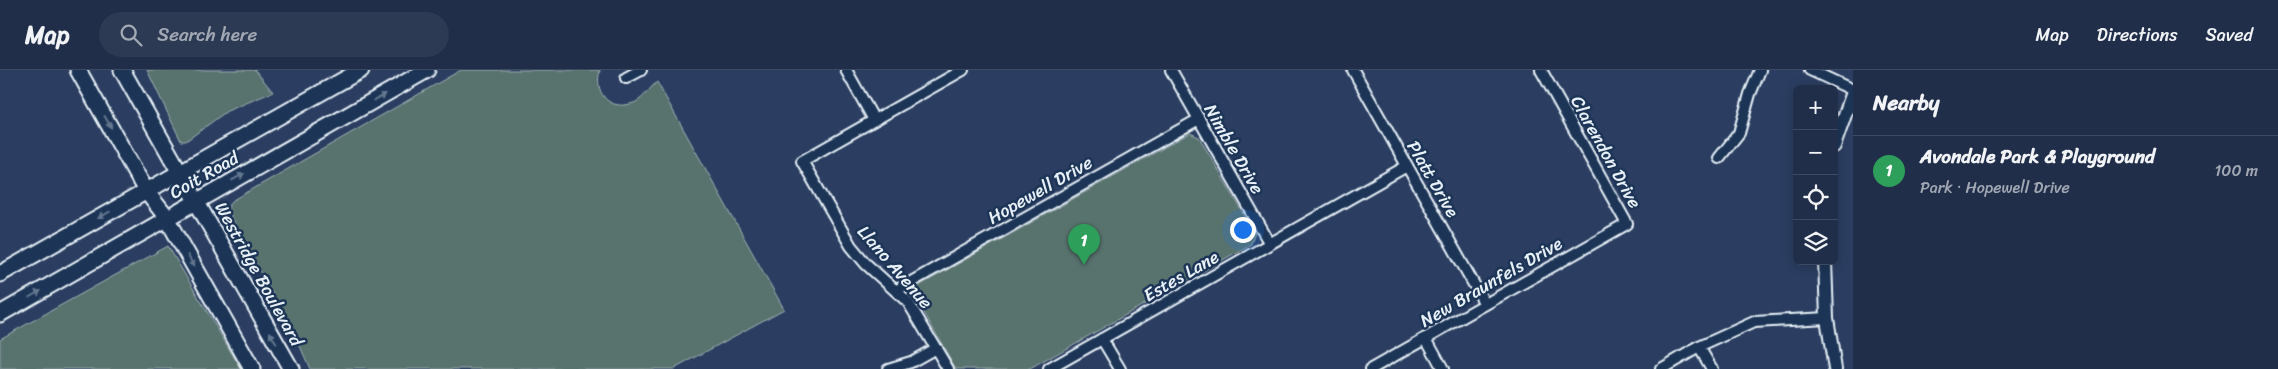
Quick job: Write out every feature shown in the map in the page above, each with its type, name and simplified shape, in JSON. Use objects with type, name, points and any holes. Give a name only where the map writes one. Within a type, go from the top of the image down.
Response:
[{"type":"main road","points":[[78,70],[146,191],[167,218],[252,369]]},
{"type":"main road","name":"Westridge Boulevard","points":[[122,70],[291,369]]},
{"type":"main road","name":"Coit Road","points":[[0,274],[179,171],[361,70]]},
{"type":"main road","name":"Coit Road","points":[[0,314],[427,70]]},
{"type":"street","points":[[626,78],[641,70]]},
{"type":"street","points":[[846,70],[874,120],[963,70]]},
{"type":"street","name":"Nimble Drive","points":[[1171,70],[1270,244]]},
{"type":"street","name":"Platt Drive","points":[[1353,70],[1485,304]]},
{"type":"street","name":"Clarendon Drive","points":[[1541,70],[1628,224]]},
{"type":"street","points":[[1719,158],[1739,133],[1750,94],[1760,70]]},
{"type":"street","points":[[1810,70],[1853,91],[1838,134]]},
{"type":"street","name":"Hopewell Drive","points":[[897,290],[1198,119]]},
{"type":"street","name":"Llano Avenue","points":[[874,120],[802,161],[855,251],[866,264],[897,290],[914,310],[948,369]]},
{"type":"street","name":"Estes Lane","points":[[1049,369],[1407,166]]},
{"type":"street","name":"New Braunfels Drive","points":[[1371,369],[1628,224]]},
{"type":"street","points":[[1825,265],[1827,318],[1835,369]]},
{"type":"street","points":[[1661,369],[1699,347],[1754,322],[1827,318]]},
{"type":"street","points":[[1426,338],[1443,369]]},
{"type":"street","points":[[1102,339],[1120,369]]},
{"type":"street","points":[[1699,347],[1712,369]]},
{"type":"street","points":[[888,369],[910,362],[936,348]]},
{"type":"green space","points":[[147,70],[255,70],[273,92],[227,111],[186,141],[181,141]]},
{"type":"green space","points":[[461,70],[600,70],[599,85],[604,97],[615,104],[622,105],[638,101],[657,82],[784,309],[674,369],[310,369],[296,337],[227,210],[232,201]]},
{"type":"green space","points":[[1190,133],[1199,137],[1255,233],[1251,244],[1030,369],[956,369],[914,295],[917,287]]},
{"type":"green space","points":[[168,246],[241,369],[0,369],[0,339]]},
{"type":"place","name":"Avondale Park & Playground","points":[[1084,265]]}]
